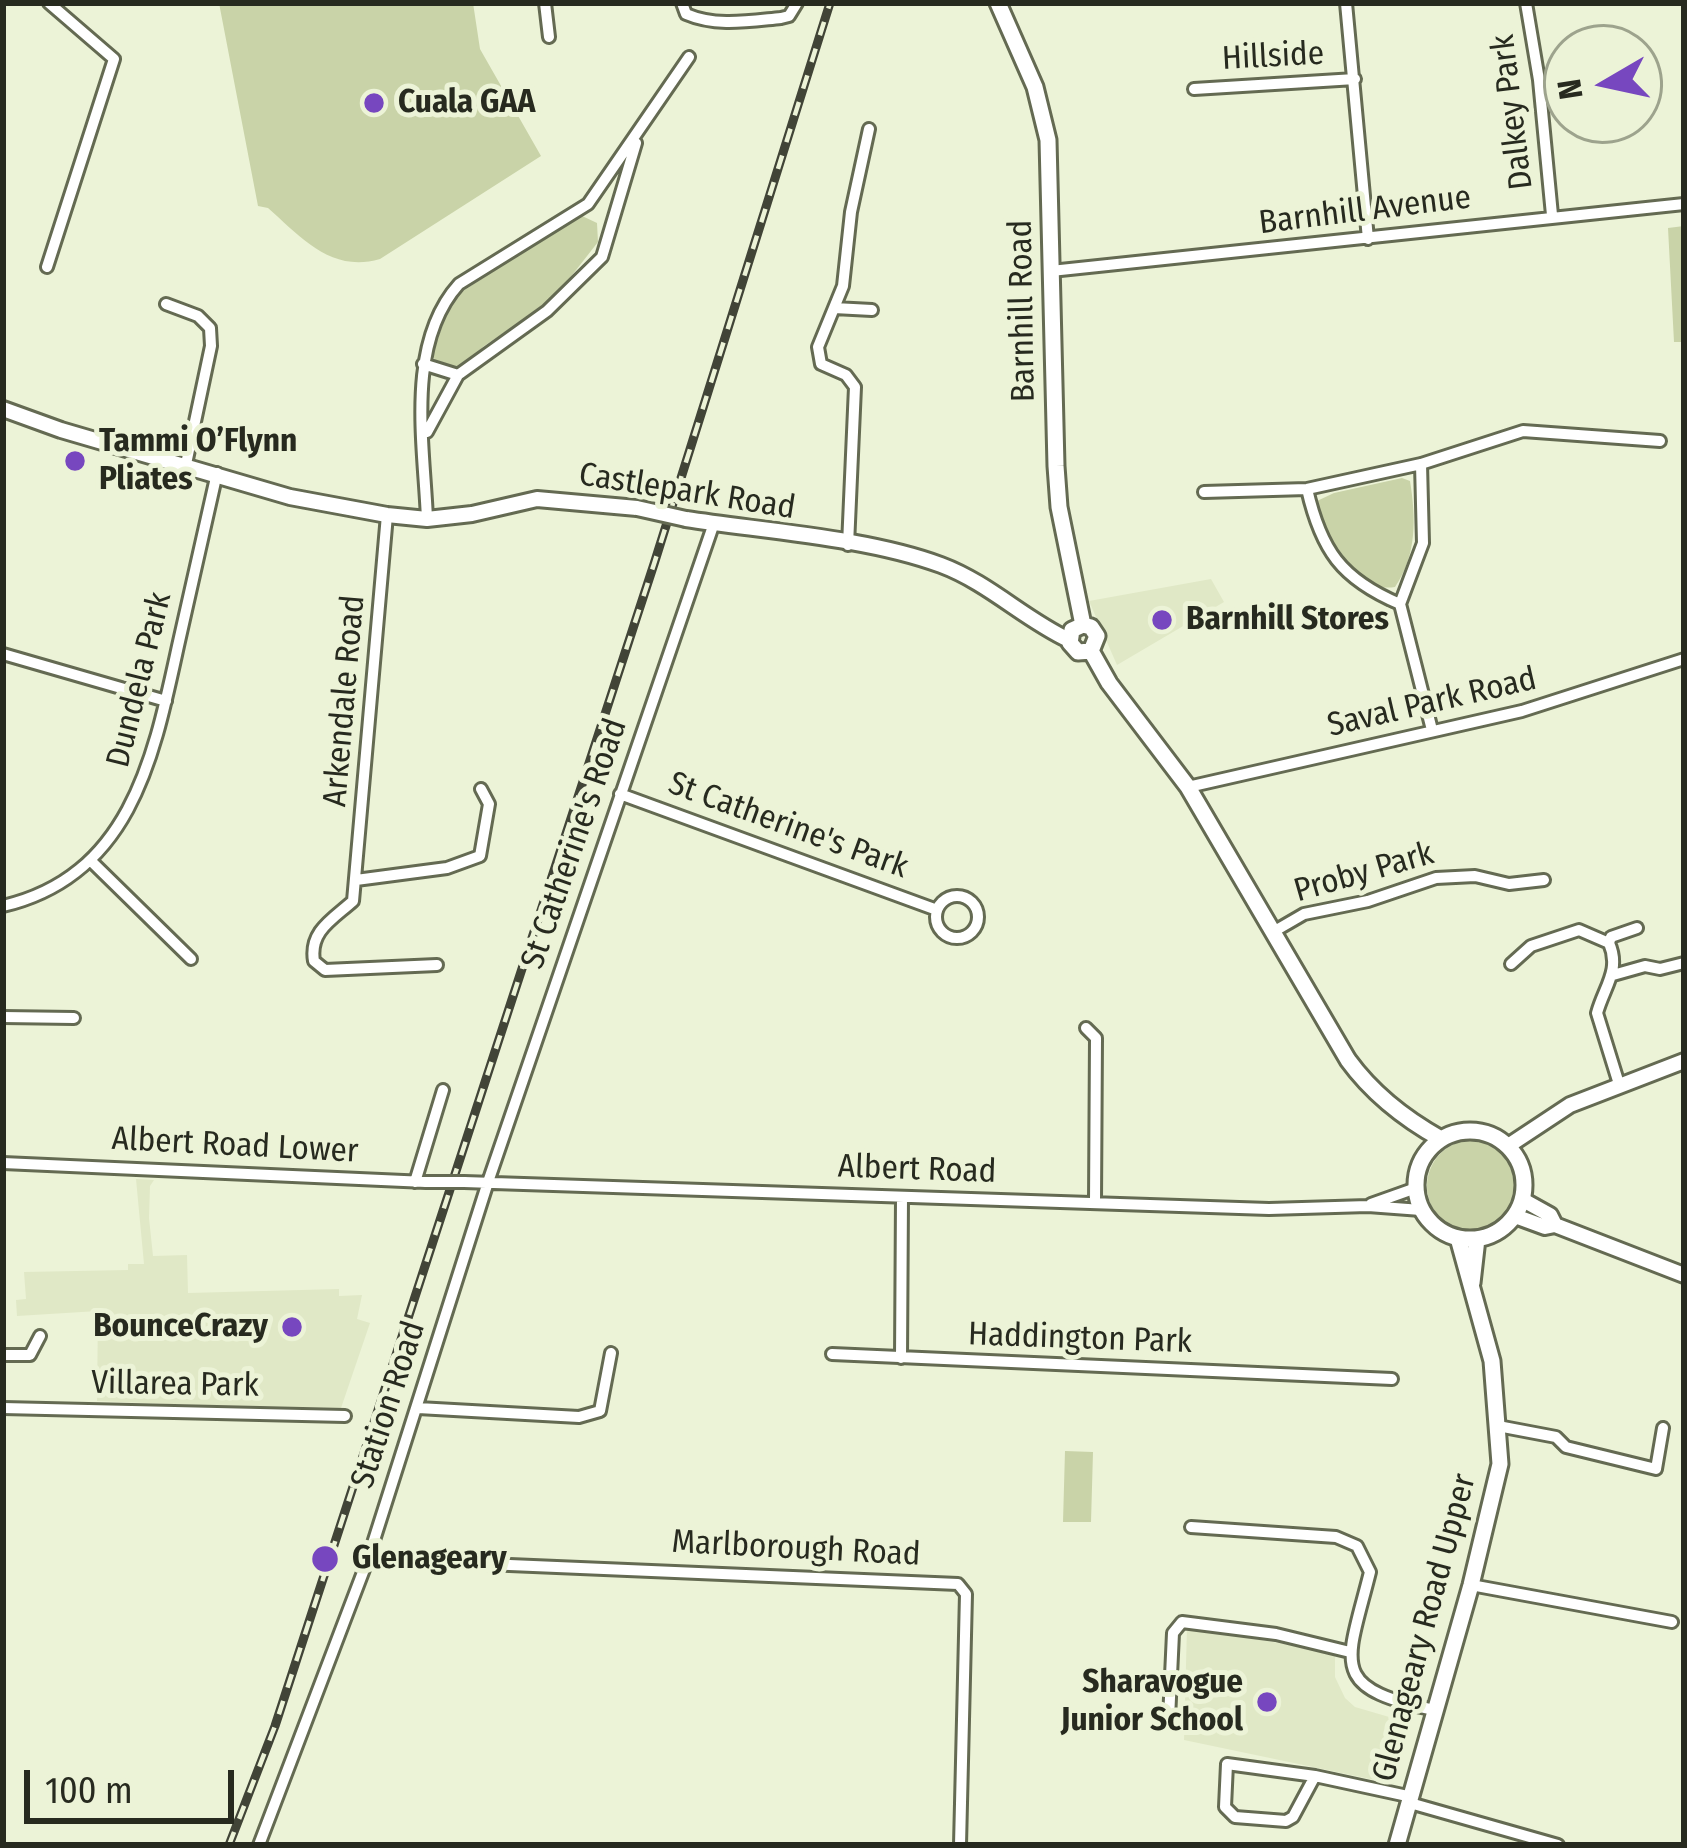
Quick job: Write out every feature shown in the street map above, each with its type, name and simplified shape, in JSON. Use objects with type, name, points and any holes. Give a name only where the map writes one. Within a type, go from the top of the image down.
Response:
[{"type":"main road","name":"Barnhill Road","points":[[998,3],[1043,110],[1049,161],[1059,507],[1083,625],[1091,627],[1097,637],[1091,651],[1109,683],[1188,788],[1348,1060],[1365,1083],[1441,1139]]},
{"type":"main road","points":[[1083,625],[1072,630],[1069,640],[1078,652],[1091,651]]},
{"type":"main road","name":"Barnhill Road","points":[[1390,1104],[1426,1154]]},
{"type":"main road","points":[[1479,1131],[1508,1146],[1522,1167],[1523,1199],[1515,1216],[1497,1233],[1458,1238],[1435,1227],[1421,1210],[1417,1172],[1441,1139],[1479,1131]]},
{"type":"main road","name":"Glenageary Road Upper","points":[[1397,1845],[1494,1500],[1500,1464],[1492,1360],[1458,1238]]},
{"type":"main road","name":"Glenageary Road Upper","points":[[1472,1283],[1477,1239]]},
{"type":"street","points":[[47,267],[114,59],[49,3]]},
{"type":"street","points":[[545,3],[549,37]]},
{"type":"street","points":[[682,3],[686,14],[703,22],[789,16],[797,3]]},
{"type":"street","name":"Hillside","points":[[1346,3],[1368,239]]},
{"type":"street","name":"Dalkey Park","points":[[1526,3],[1552,215]]},
{"type":"street","points":[[427,519],[423,364],[443,302],[459,284],[588,204],[689,57]]},
{"type":"street","name":"Hillside","points":[[1194,88],[1355,79]]},
{"type":"street","points":[[848,544],[855,387],[846,375],[821,364],[818,356],[843,286],[851,212],[869,129]]},
{"type":"street","points":[[424,438],[458,375],[547,311],[602,256],[638,134]]},
{"type":"street","points":[[588,204],[614,215]]},
{"type":"street","name":"Barnhill Avenue","points":[[1051,271],[1684,204]]},
{"type":"street","points":[[166,304],[198,316],[211,328],[186,464]]},
{"type":"street","points":[[833,308],[872,310]]},
{"type":"street","points":[[423,364],[458,375]]},
{"type":"street","name":"Castlepark Road","points":[[3,409],[290,497],[387,515],[427,519],[537,499],[637,508],[892,550],[976,581],[1069,640]]},
{"type":"street","points":[[1204,492],[1307,489],[1421,464],[1523,431],[1660,441]]},
{"type":"street","points":[[1421,464],[1423,543],[1400,604],[1432,730]]},
{"type":"street","name":"Dundela Park","points":[[3,906],[52,888],[90,860],[125,820],[138,794],[166,700],[217,473]]},
{"type":"street","points":[[1307,489],[1319,536],[1332,555],[1352,578],[1400,604]]},
{"type":"street","name":"Arkendale Road","points":[[355,886],[387,515]]},
{"type":"street","name":"St Catherine's Road","points":[[488,1182],[714,523]]},
{"type":"street","points":[[3,654],[166,700]]},
{"type":"street","name":"Saval Park Road","points":[[1188,788],[1574,697],[1684,659]]},
{"type":"street","points":[[437,964],[325,970],[314,961],[311,946],[315,934],[353,901],[355,886],[447,868],[480,856],[489,804],[481,789]]},
{"type":"street","name":"St Catherine's Park","points":[[620,794],[937,910]]},
{"type":"street","points":[[90,860],[191,958]]},
{"type":"street","name":"Proby Park","points":[[1273,932],[1304,914],[1369,902],[1436,878],[1475,876],[1509,884],[1544,880]]},
{"type":"street","name":"St Catherine's Park","points":[[952,896],[966,897],[978,914],[976,927],[966,937],[952,938],[940,930],[937,910],[952,896]]},
{"type":"street","points":[[1609,944],[1611,937],[1637,928]]},
{"type":"street","points":[[1511,964],[1531,946],[1579,930],[1609,944],[1615,956],[1613,975],[1597,1013],[1619,1084]]},
{"type":"street","points":[[1613,975],[1684,963]]},
{"type":"street","points":[[3,1017],[74,1018]]},
{"type":"street","points":[[1086,1028],[1096,1038],[1095,1202]]},
{"type":"street","points":[[1508,1146],[1570,1105],[1684,1061]]},
{"type":"street","points":[[421,1182],[443,1090]]},
{"type":"street","name":"Albert Road Lower","points":[[3,1163],[464,1182]]},
{"type":"street","name":"Albert Road","points":[[464,1182],[1421,1210]]},
{"type":"street","name":"Station Road","points":[[259,1845],[368,1559],[488,1182]]},
{"type":"street","name":"Albert Road","points":[[1368,1206],[1416,1189]]},
{"type":"street","points":[[901,1358],[902,1198]]},
{"type":"street","points":[[1523,1199],[1550,1215],[1555,1225]]},
{"type":"street","points":[[1515,1216],[1545,1227],[1555,1225],[1684,1275]]},
{"type":"street","points":[[3,1355],[30,1355],[40,1336]]},
{"type":"street","points":[[418,1408],[579,1417],[600,1412],[611,1353]]},
{"type":"street","name":"Haddington Park","points":[[832,1354],[1391,1379]]},
{"type":"street","name":"Villarea Park","points":[[3,1408],[345,1416]]},
{"type":"street","points":[[1498,1426],[1556,1437],[1566,1447],[1656,1469],[1664,1428]]},
{"type":"street","points":[[1191,1527],[1336,1537],[1357,1546],[1370,1572],[1350,1652],[1353,1669],[1363,1686],[1381,1698],[1435,1710]]},
{"type":"street","name":"Marlborough Road","points":[[368,1559],[958,1584],[966,1594],[960,1845]]},
{"type":"street","points":[[1471,1585],[1672,1622]]},
{"type":"street","points":[[1169,1719],[1173,1633],[1182,1622],[1276,1634],[1350,1652]]},
{"type":"street","points":[[1315,1776],[1293,1817],[1286,1821],[1235,1817],[1225,1807],[1227,1764],[1315,1776],[1558,1845]]},
{"type":"shaded area","name":"Cuala GAA","points":[[219,3],[473,3],[480,49],[541,156],[380,259],[363,262],[332,257],[305,241],[268,208],[258,206]]},
{"type":"shaded area","points":[[580,215],[597,223],[598,242],[562,288],[464,365],[437,363],[432,355],[452,298]]},
{"type":"shaded area","points":[[1684,226],[1684,342],[1674,342],[1668,228]]},
{"type":"shaded area","points":[[1402,478],[1410,481],[1412,495],[1411,549],[1395,587],[1379,587],[1365,582],[1341,560],[1325,531],[1317,501]]},
{"type":"shaded area","points":[[1211,579],[1224,602],[1117,665],[1089,601]]},
{"type":"shaded area","points":[[1473,1140],[1505,1154],[1519,1186],[1505,1218],[1473,1232],[1441,1218],[1427,1186],[1441,1154]]},
{"type":"shaded area","points":[[136,1179],[154,1180],[149,1218],[153,1256],[187,1255],[188,1293],[339,1289],[339,1296],[362,1295],[357,1319],[370,1323],[340,1411],[97,1401],[98,1311],[17,1316],[16,1300],[26,1299],[24,1272],[128,1270],[128,1264],[144,1264]]},
{"type":"shaded area","points":[[1065,1451],[1093,1452],[1091,1522],[1063,1522]]},
{"type":"shaded area","name":"Sharavogue Junior School","points":[[1187,1627],[1335,1653],[1335,1677],[1345,1698],[1355,1707],[1396,1719],[1408,1735],[1394,1784],[1184,1740]]},
{"type":"railway","points":[[229,1845],[275,1726],[654,564],[830,3]]},
{"type":"place","name":"Cuala GAA","points":[[374,103]]},
{"type":"place","name":"Tammi O’Flynn Pliates","points":[[75,461]]},
{"type":"place","name":"Barnhill Stores","points":[[1162,620]]},
{"type":"place","name":"BounceCrazy","points":[[292,1327]]},
{"type":"place","name":"Glenageary","points":[[325,1559]]},
{"type":"place","name":"Sharavogue Junior School","points":[[1267,1702]]}]
